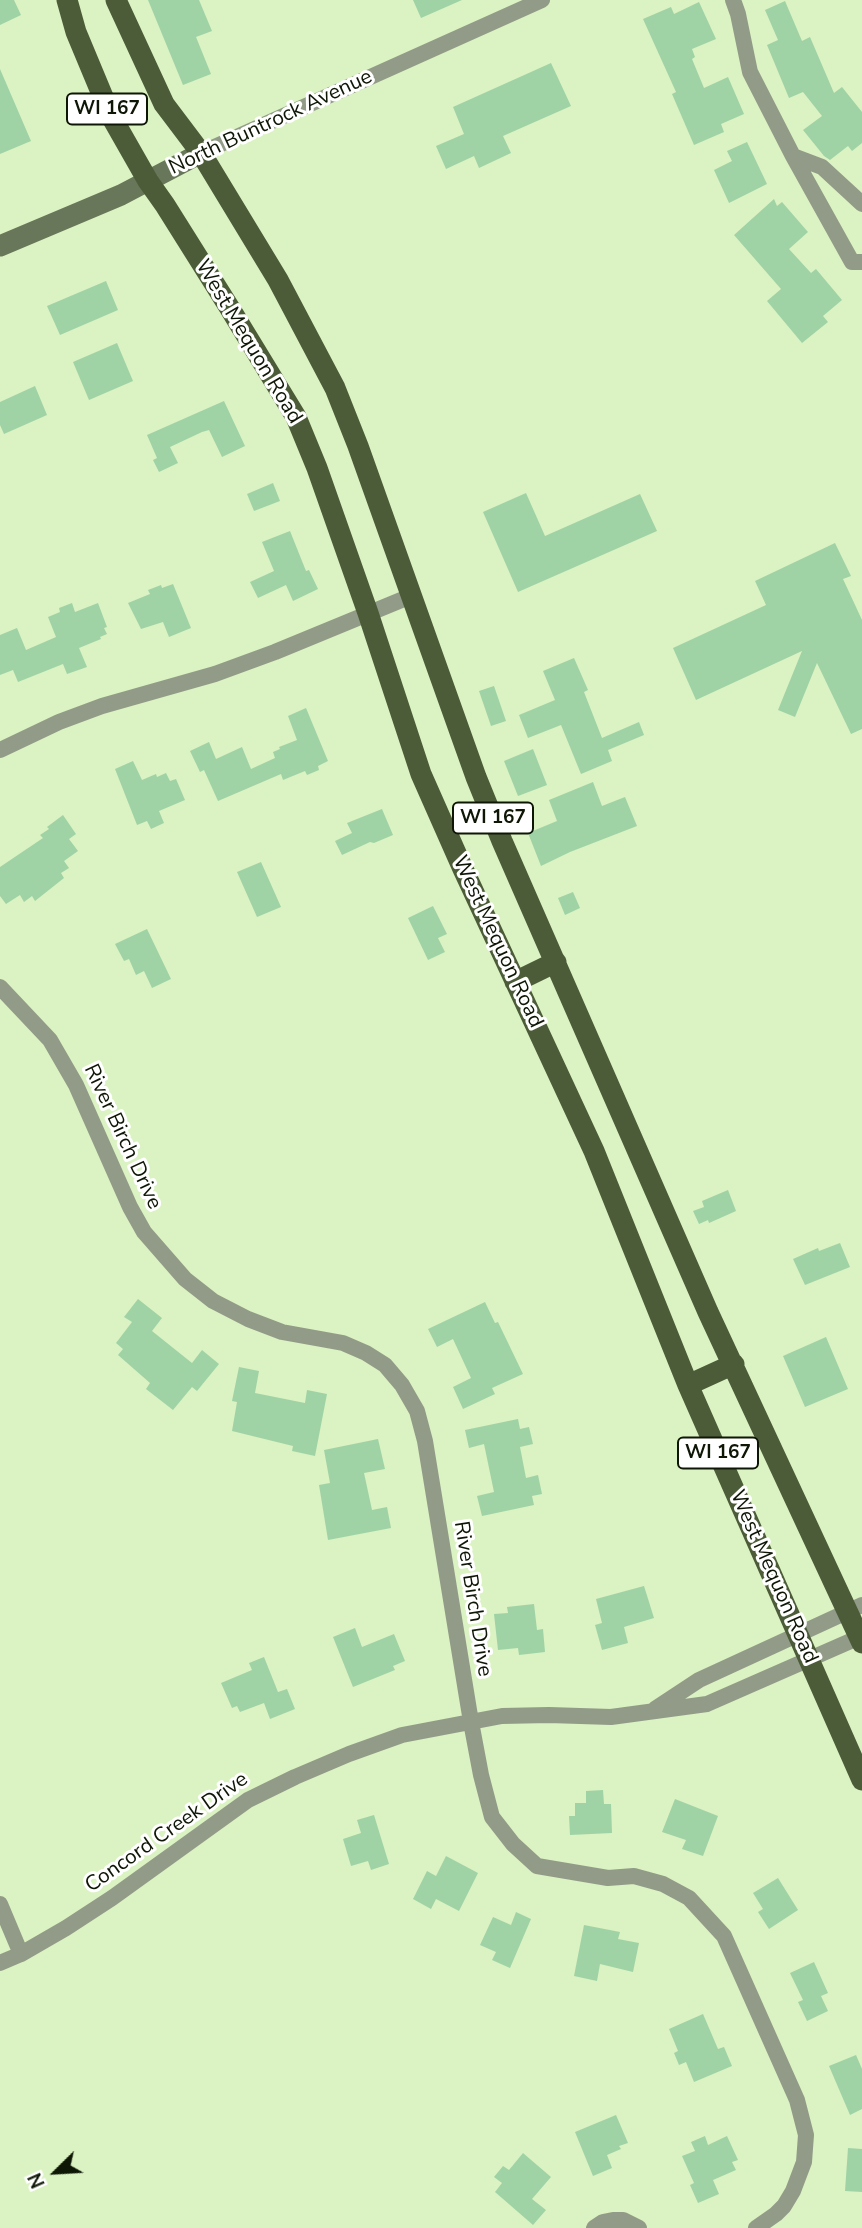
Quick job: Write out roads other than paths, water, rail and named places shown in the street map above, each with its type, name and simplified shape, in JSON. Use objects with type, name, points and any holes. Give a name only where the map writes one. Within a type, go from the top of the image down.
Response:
[{"type":"main road","name":"West Mequon Road","points":[[66,0],[76,32],[111,116],[148,181],[296,417],[317,468],[368,613],[421,774],[594,1151],[688,1385],[862,1780]]},
{"type":"main road","name":"West Mequon Road","points":[[116,0],[164,104],[201,153],[278,280],[335,388],[476,777],[708,1312],[855,1608],[861,1639]]},
{"type":"main road","points":[[515,982],[556,962]]},
{"type":"main road","points":[[688,1385],[734,1364]]},
{"type":"street","name":"North Buntrock Avenue","points":[[0,246],[542,0]]},
{"type":"street","points":[[733,0],[750,72],[852,262],[862,262]]},
{"type":"street","points":[[793,156],[822,167],[862,204]]},
{"type":"street","points":[[0,750],[102,706],[215,674],[411,596]]},
{"type":"street","name":"River Birch Drive","points":[[0,988],[50,1040],[76,1084],[130,1207],[144,1232],[185,1279],[213,1301],[248,1320],[282,1332],[343,1343],[366,1353],[385,1365],[402,1385],[417,1411],[425,1441],[471,1722],[492,1817],[513,1843],[537,1866],[608,1878],[635,1877],[663,1884],[689,1898],[724,1936],[797,2100],[806,2134],[804,2162],[790,2197],[776,2214],[756,2228]]},
{"type":"street","name":"Concord Creek Drive","points":[[653,1710],[699,1680],[855,1608]]},
{"type":"street","name":"Concord Creek Drive","points":[[0,1963],[66,1928],[112,1898],[248,1800],[295,1777],[402,1735],[502,1716],[611,1717],[707,1704],[861,1639]]},
{"type":"street","points":[[0,1904],[21,1954]]},
{"type":"street","points":[[594,2228],[613,2220],[623,2220],[639,2228]]}]
